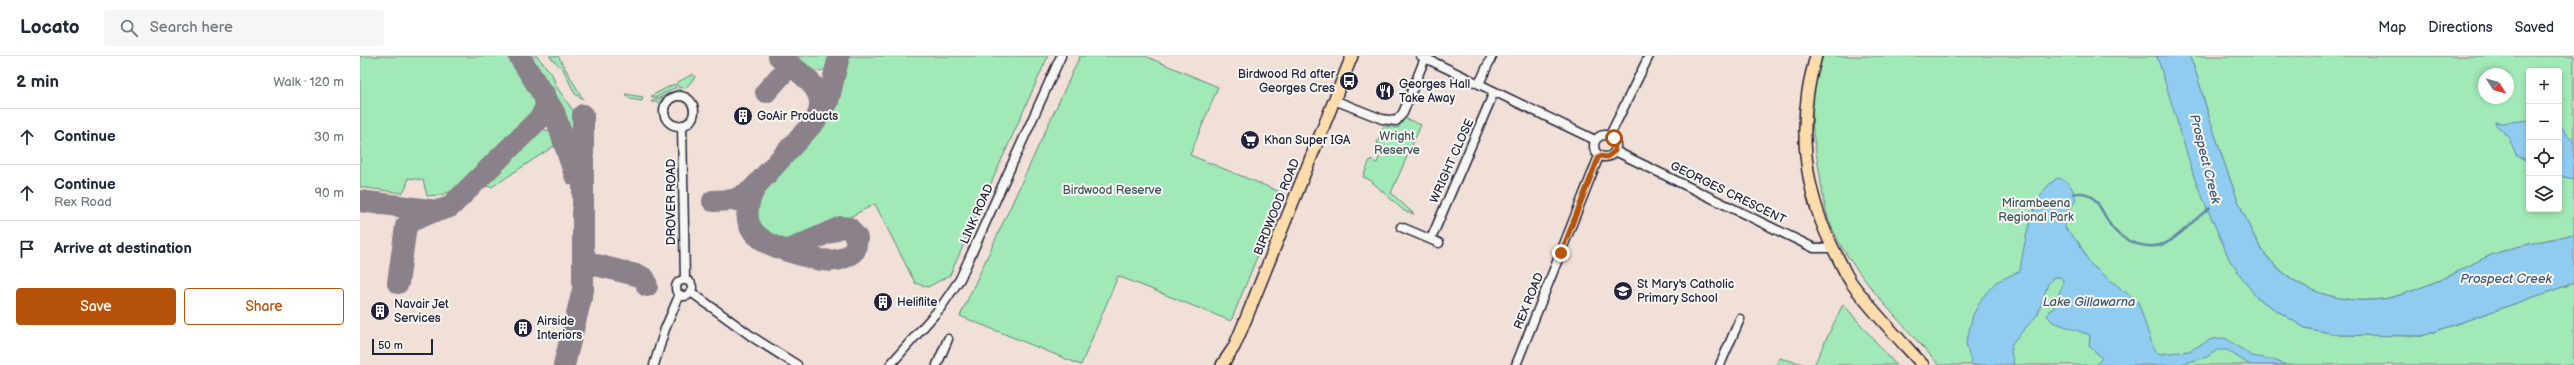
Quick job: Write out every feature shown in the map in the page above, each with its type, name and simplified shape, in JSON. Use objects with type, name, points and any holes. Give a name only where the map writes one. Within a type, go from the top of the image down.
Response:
[{"type":"main road","name":"BIRDWOOD ROAD","points":[[1222,365],[1234,347],[1243,326],[1352,56]]},
{"type":"main road","points":[[1816,56],[1806,102],[1805,156],[1817,209],[1833,248],[1852,284],[1923,365]]},
{"type":"street","name":"LINK ROAD","points":[[890,365],[940,307],[960,279],[1061,56]]},
{"type":"street","points":[[1479,84],[1492,56]]},
{"type":"street","points":[[1610,135],[1648,56]]},
{"type":"street","points":[[1334,100],[1382,119],[1396,121],[1403,113],[1423,57],[1595,140]]},
{"type":"street","name":"WRIGHT CLOSE","points":[[1431,239],[1494,92]]},
{"type":"street","name":"DROVER ROAD","points":[[682,125],[685,280]]},
{"type":"street","points":[[1600,135],[1610,135],[1616,142],[1615,151],[1607,157],[1599,156],[1594,148],[1595,140],[1600,135]]},
{"type":"street","name":"GEORGES CRESCENT","points":[[1615,151],[1814,248],[1833,248]]},
{"type":"street","name":"REX ROAD","points":[[1516,365],[1599,156]]},
{"type":"street","points":[[1401,227],[1439,243]]},
{"type":"street","points":[[679,296],[676,291],[676,286],[679,281],[685,280],[691,284],[691,292]]},
{"type":"street","points":[[679,296],[685,297],[691,292]]},
{"type":"street","points":[[691,292],[754,338],[797,365]]},
{"type":"street","points":[[654,365],[665,329],[679,296]]},
{"type":"street","points":[[1720,365],[1740,319]]},
{"type":"street","points":[[937,365],[948,339]]},
{"type":"green space","points":[[360,56],[509,56],[534,90],[537,103],[533,112],[457,189],[441,195],[427,196],[423,180],[408,178],[406,188],[402,193],[360,187]]},
{"type":"green space","points":[[528,56],[537,56],[552,74],[556,86],[574,112],[576,132],[569,127],[551,90]]},
{"type":"green space","points":[[549,56],[558,56],[583,99],[575,94],[563,69]]},
{"type":"green space","points":[[789,56],[832,56],[825,69],[813,71],[800,65]]},
{"type":"green space","points":[[846,56],[1048,56],[950,275],[928,287],[915,283],[875,204],[796,245],[774,243],[766,239],[756,224],[754,214],[755,204],[759,193],[828,117],[837,97]]},
{"type":"green space","name":"Birdwood Reserve","points":[[1080,56],[1145,56],[1218,87],[1190,155],[1283,193],[1231,321],[1118,276],[1081,365],[960,316]]},
{"type":"green space","name":"Mirambeena Regional Park","points":[[1823,56],[2157,56],[2169,92],[2257,298],[2305,328],[2340,335],[2422,336],[2574,283],[2574,365],[1939,365],[1877,296],[1848,257],[1829,220],[1823,197],[1812,119],[1815,82]]},
{"type":"green space","points":[[2189,56],[2574,56],[2574,234],[2500,252],[2440,280],[2390,298],[2364,300],[2346,299],[2310,289],[2294,280],[2267,256],[2248,225],[2229,176],[2197,76]]},
{"type":"green space","points":[[693,74],[695,77],[686,88],[678,87],[676,83]]},
{"type":"green space","points":[[674,84],[676,87],[655,98],[651,96]]},
{"type":"green space","points":[[678,89],[683,91],[670,93]]},
{"type":"green space","points":[[625,94],[643,97],[642,101],[630,99]]},
{"type":"green space","points":[[668,94],[659,102],[651,102]]},
{"type":"green space","name":"Wright Reserve","points":[[1405,118],[1421,125],[1391,193],[1414,214],[1404,211],[1370,180],[1363,177],[1370,160],[1377,163],[1384,146],[1377,143],[1384,126],[1398,128]]},
{"type":"green space","points":[[543,129],[554,133],[558,140],[557,144],[492,187],[485,186]]},
{"type":"green space","points":[[1843,304],[1896,365],[1814,365]]},
{"type":"green space","points":[[1779,358],[1808,365],[1776,365]]},
{"type":"water","name":"Prospect Creek","points":[[2157,56],[2189,56],[2197,76],[2229,176],[2248,225],[2266,256],[2279,269],[2310,289],[2346,299],[2364,300],[2390,298],[2448,277],[2500,252],[2574,234],[2574,283],[2422,336],[2340,335],[2305,328],[2257,298],[2230,261],[2195,180]]},
{"type":"water","points":[[2526,120],[2526,161],[2516,154],[2508,136],[2495,124],[2495,122],[2502,123]]},
{"type":"water","points":[[2562,128],[2574,143],[2574,179],[2562,177]]},
{"type":"water","name":"Lake Gillawarna","points":[[2058,178],[2065,181],[2070,186],[2074,192],[2076,200],[2065,217],[2065,228],[2079,243],[2090,264],[2138,302],[2154,350],[2160,354],[2189,351],[2212,339],[2225,338],[2252,356],[2274,360],[2286,365],[2250,365],[2227,350],[2217,350],[2207,357],[2177,365],[2096,365],[2102,358],[2089,346],[2090,335],[2053,322],[2047,316],[2049,311],[2054,308],[2055,301],[2063,284],[2063,280],[2060,277],[2052,279],[2048,284],[2038,314],[2012,343],[2011,351],[2014,365],[1972,365],[1966,344],[1973,315],[1982,298],[1996,282],[2020,271],[2027,233],[2036,206],[2042,194],[2049,185]]},
{"type":"waterway","points":[[2073,194],[2081,193],[2094,198],[2114,230],[2119,235],[2131,242],[2144,246],[2158,246],[2170,241],[2210,208]]},
{"type":"taxiway","points":[[519,56],[554,112],[575,175]]},
{"type":"taxiway","points":[[779,56],[803,75],[816,90],[820,98],[820,107],[817,117]]},
{"type":"taxiway","points":[[713,201],[734,200],[751,191],[816,120],[828,102],[839,56]]},
{"type":"taxiway","points":[[766,92],[790,65]]},
{"type":"taxiway","points":[[360,201],[437,211],[450,207],[541,117],[546,106],[544,94]]},
{"type":"taxiway","points":[[564,365],[583,290],[583,115]]},
{"type":"taxiway","points":[[756,186],[747,212],[749,222],[753,231],[769,244],[781,249],[794,253],[802,255],[810,258],[834,260],[848,256],[855,250],[857,238],[849,228],[841,227],[787,251]]},
{"type":"taxiway","points":[[398,283],[406,226],[413,220],[435,211]]},
{"type":"taxiway","points":[[583,251],[587,261],[592,264],[640,276],[645,279],[647,286]]},
{"type":"place","name":"Birdwood Rd after Georges Cres","points":[[1349,81]]},
{"type":"place","name":"Georges Hall Take Away","points":[[1385,91]]},
{"type":"place","name":"GoAir Products","points":[[743,116]]},
{"type":"place","name":"Khan Super IGA","points":[[1250,140]]},
{"type":"place","name":"St Mary's Catholic Primary School","points":[[1623,291]]},
{"type":"place","name":"Heliflite","points":[[883,302]]},
{"type":"place","name":"Navair Jet Services","points":[[380,311]]},
{"type":"place","name":"Airside Interiors","points":[[523,328]]},
{"type":"route","points":[[1561,253],[1599,156],[1607,157],[1615,151],[1616,142],[1614,138]]}]
